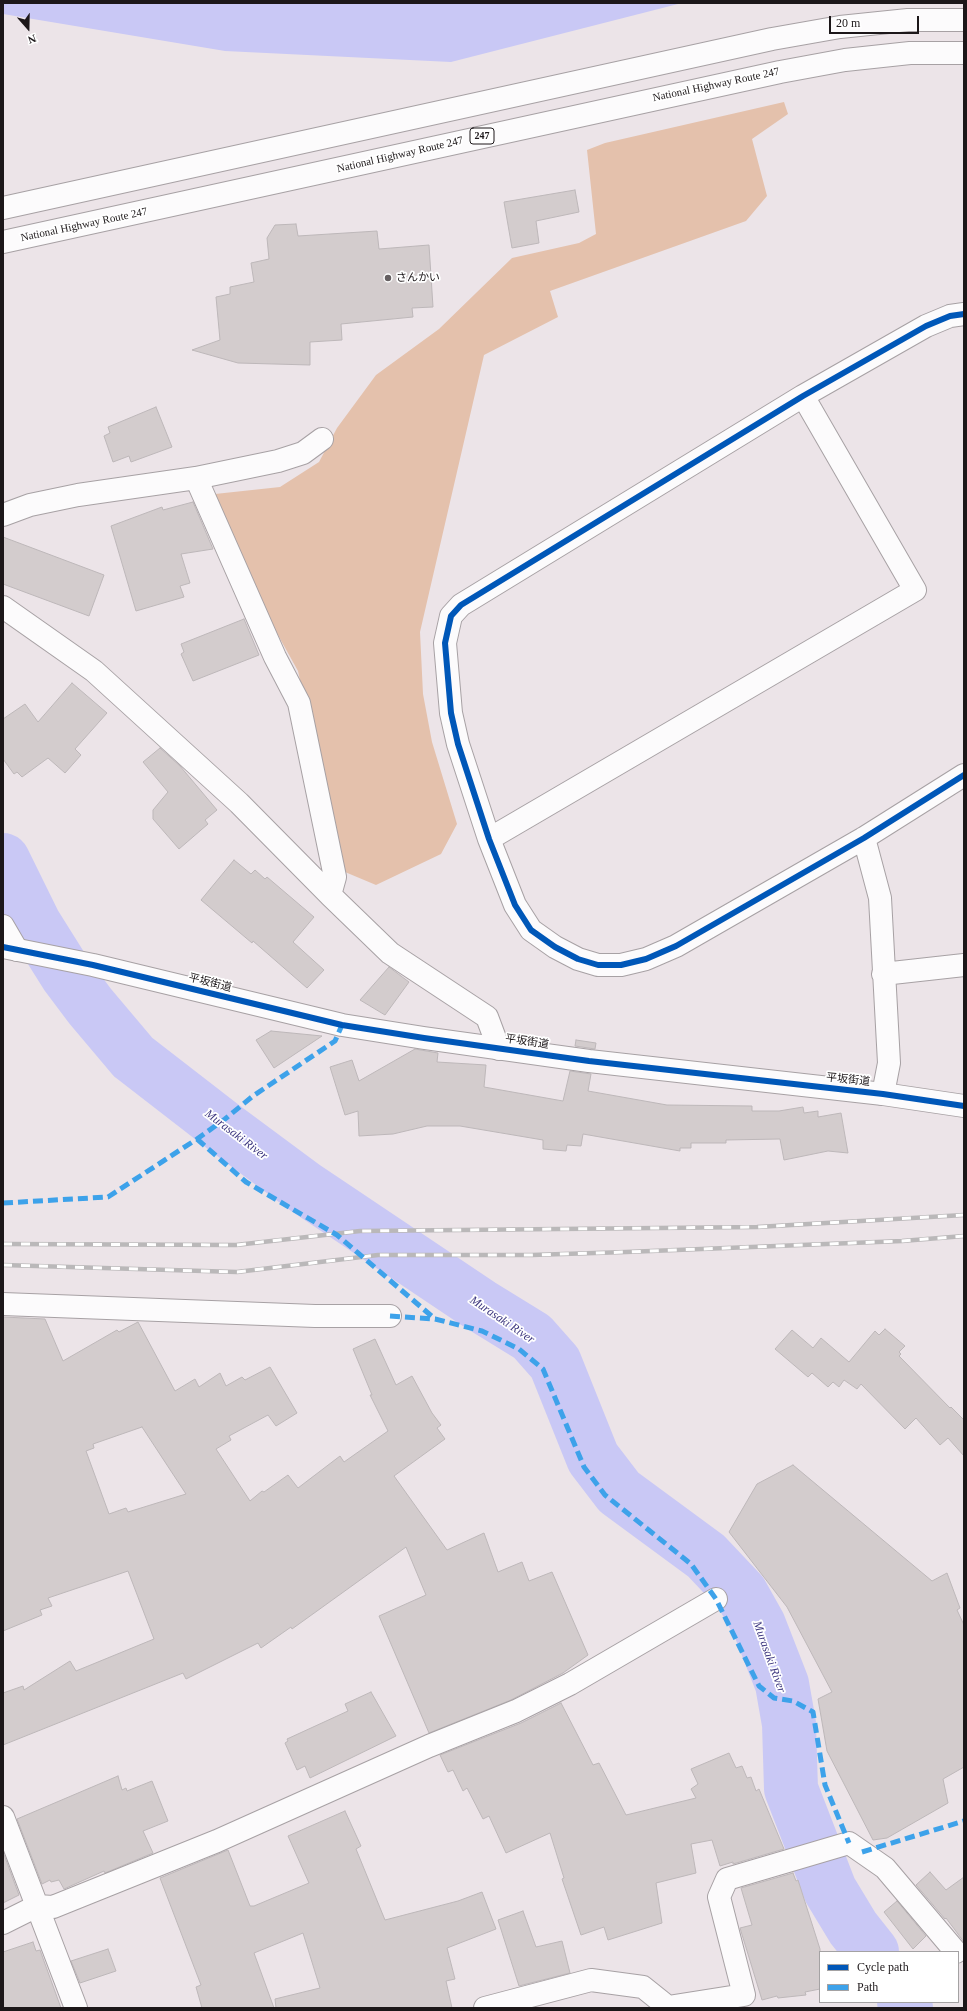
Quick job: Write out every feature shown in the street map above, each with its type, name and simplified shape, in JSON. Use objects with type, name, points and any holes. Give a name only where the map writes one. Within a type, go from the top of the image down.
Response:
[{"type":"main road","points":[[3,208],[772,39],[840,27],[908,20],[964,20]]},
{"type":"main road","name":"National Highway Route 247","points":[[3,242],[780,72],[845,60],[896,55],[964,53]]},
{"type":"main road","points":[[964,314],[950,316],[926,326],[803,396],[461,605],[451,616],[445,643],[451,713],[458,744],[489,839],[515,905],[532,930],[555,947],[578,959],[598,965],[621,965],[646,959],[676,946],[864,838],[964,775]]},
{"type":"main road","points":[[489,839],[914,590],[803,396]]},
{"type":"main road","points":[[3,515],[30,505],[78,495],[196,478],[278,461],[303,453],[322,438]]},
{"type":"main road","points":[[196,478],[275,657],[299,703],[335,877],[330,895]]},
{"type":"main road","points":[[3,608],[94,671],[239,803],[390,953],[487,1017],[499,1048]]},
{"type":"main road","points":[[864,838],[880,898],[889,1063],[883,1094]]},
{"type":"main road","points":[[3,926],[18,950]]},
{"type":"main road","name":"平坂街道","points":[[18,950],[93,965],[342,1025],[589,1061],[883,1094],[964,1106]]},
{"type":"main road","points":[[883,974],[964,965]]},
{"type":"main road","points":[[3,1304],[315,1316],[390,1316]]},
{"type":"main road","points":[[3,1923],[37,1906],[53,1907],[210,1844],[430,1746],[516,1711],[570,1684],[716,1600]]},
{"type":"main road","points":[[3,1817],[76,2008]]},
{"type":"main road","points":[[485,2008],[591,1980],[643,1987],[667,2007],[744,1995],[720,1897],[727,1879],[849,1843],[885,1868],[955,1951]]},
{"type":"shaded area","points":[[784,102],[788,114],[752,139],[767,196],[746,221],[550,291],[558,317],[484,355],[420,632],[423,694],[432,742],[457,824],[441,854],[376,885],[345,872],[326,799],[298,671],[273,626],[215,494],[280,487],[319,462],[337,428],[376,375],[439,329],[512,258],[579,243],[596,234],[587,150],[605,143]]},
{"type":"water","points":[[3,3],[682,3],[451,62],[225,51],[3,14]]},
{"type":"building","points":[[575,190],[579,212],[536,221],[539,243],[512,248],[504,202]]},
{"type":"building","points":[[296,224],[298,236],[377,231],[379,249],[429,245],[433,307],[412,308],[413,317],[341,324],[342,340],[310,342],[310,365],[238,363],[192,350],[220,340],[216,297],[230,294],[230,287],[254,282],[251,263],[269,259],[267,238],[275,225]]},
{"type":"building","points":[[156,407],[172,447],[131,462],[129,456],[113,462],[104,436],[110,433],[108,427]]},
{"type":"building","points":[[193,502],[213,549],[181,554],[190,583],[180,586],[184,597],[136,611],[111,526],[162,507],[163,510]]},
{"type":"building","points":[[3,537],[104,575],[89,616],[3,584]]},
{"type":"building","points":[[244,619],[259,655],[193,681],[181,654],[184,652],[181,644]]},
{"type":"building","points":[[72,683],[107,713],[75,749],[81,755],[65,773],[48,758],[22,777],[17,772],[14,774],[3,759],[3,719],[25,704],[38,722]]},
{"type":"building","points":[[160,748],[180,766],[217,810],[205,820],[208,824],[179,849],[153,819],[153,810],[168,792],[143,762]]},
{"type":"building","points":[[234,860],[251,874],[255,870],[265,879],[267,877],[314,917],[293,942],[324,970],[307,988],[253,941],[252,943],[201,900]]},
{"type":"building","points":[[389,967],[409,982],[385,1015],[360,1000]]},
{"type":"building","points":[[271,1031],[322,1036],[274,1068],[256,1040]]},
{"type":"building","points":[[576,1040],[596,1043],[595,1049],[575,1046]]},
{"type":"building","points":[[415,1049],[438,1053],[437,1062],[486,1065],[484,1087],[563,1101],[570,1071],[591,1074],[588,1091],[667,1105],[752,1106],[752,1111],[779,1111],[803,1107],[804,1113],[818,1111],[818,1117],[841,1113],[848,1153],[828,1151],[784,1160],[780,1139],[726,1140],[726,1143],[691,1143],[691,1148],[680,1148],[680,1151],[583,1134],[581,1146],[567,1145],[566,1151],[543,1149],[543,1140],[460,1126],[427,1126],[393,1134],[359,1136],[358,1111],[345,1115],[330,1067],[352,1060],[359,1081]]},
{"type":"building","points":[[3,1317],[45,1319],[63,1361],[117,1330],[119,1332],[138,1322],[175,1391],[195,1379],[199,1387],[220,1373],[226,1386],[242,1377],[245,1380],[270,1367],[297,1413],[276,1426],[268,1415],[229,1436],[231,1440],[216,1449],[250,1501],[262,1491],[264,1492],[288,1475],[298,1488],[340,1456],[344,1462],[388,1431],[370,1395],[372,1395],[353,1349],[375,1339],[396,1385],[412,1376],[432,1413],[441,1425],[437,1428],[445,1439],[394,1476],[447,1550],[484,1533],[498,1572],[522,1562],[529,1581],[552,1572],[588,1655],[563,1673],[511,1700],[429,1733],[379,1616],[426,1595],[406,1547],[292,1629],[291,1627],[261,1648],[258,1643],[186,1679],[183,1673],[3,1745],[3,1693],[23,1686],[24,1690],[70,1661],[76,1671],[154,1639],[128,1571],[48,1598],[52,1606],[40,1610],[42,1615],[3,1631]],"holes":[[[142,1427],[186,1494],[128,1512],[126,1508],[109,1514],[86,1451],[94,1448],[93,1444]]]},
{"type":"building","points":[[885,1329],[905,1346],[899,1352],[901,1354],[899,1356],[950,1408],[951,1407],[964,1420],[964,1456],[948,1438],[940,1445],[916,1418],[905,1429],[861,1384],[857,1389],[844,1380],[839,1387],[833,1382],[828,1387],[812,1373],[808,1377],[775,1349],[792,1330],[813,1348],[821,1338],[849,1362],[875,1331],[879,1335]]},
{"type":"building","points":[[793,1465],[932,1581],[947,1573],[960,1608],[957,1610],[964,1625],[964,1767],[943,1779],[948,1803],[887,1838],[873,1840],[827,1751],[818,1699],[832,1692],[787,1607],[729,1532],[757,1484]]},
{"type":"building","points":[[371,1692],[396,1736],[310,1778],[305,1766],[297,1770],[285,1743],[288,1741],[287,1739],[348,1711],[345,1704]]},
{"type":"building","points":[[561,1703],[593,1765],[599,1763],[626,1815],[696,1798],[691,1789],[698,1784],[691,1769],[729,1753],[736,1768],[742,1766],[747,1778],[751,1777],[756,1791],[759,1789],[784,1849],[733,1864],[733,1862],[720,1866],[712,1840],[691,1844],[696,1873],[656,1883],[662,1923],[608,1940],[604,1927],[581,1935],[562,1879],[564,1878],[550,1833],[506,1853],[489,1816],[483,1819],[467,1788],[463,1791],[453,1770],[448,1772],[440,1755],[521,1723]]},
{"type":"building","points":[[118,1776],[122,1790],[126,1788],[127,1791],[152,1781],[168,1821],[143,1831],[153,1853],[105,1873],[104,1871],[64,1889],[59,1880],[51,1882],[50,1880],[42,1884],[17,1819]]},
{"type":"building","points":[[345,1811],[361,1846],[356,1849],[385,1920],[458,1901],[482,1892],[496,1929],[447,1948],[455,1979],[446,1981],[452,2008],[276,2008],[275,1999],[320,1988],[303,1933],[254,1953],[274,2008],[202,2008],[196,1987],[201,1985],[160,1878],[228,1850],[250,1906],[254,1906],[309,1883],[288,1836]]},
{"type":"building","points":[[3,1852],[19,1895],[3,1903]]},
{"type":"building","points":[[930,1872],[946,1890],[964,1877],[964,1942],[946,1918],[945,1919],[916,1885]]},
{"type":"building","points":[[793,1873],[796,1881],[798,1880],[820,1949],[819,1989],[805,1992],[806,1995],[778,1998],[777,1996],[762,2000],[740,1928],[752,1925],[741,1888]]},
{"type":"building","points":[[897,1901],[926,1936],[913,1949],[884,1912]]},
{"type":"building","points":[[523,1911],[536,1947],[562,1941],[570,1973],[519,1986],[498,1920]]},
{"type":"building","points":[[33,1942],[36,1951],[40,1950],[61,2008],[3,2008],[3,1952]]},
{"type":"building","points":[[108,1949],[116,1971],[80,1983],[71,1961]]},
{"type":"waterway","name":"Murasaki River","points":[[3,860],[34,923],[66,974],[90,1006],[133,1057],[304,1187],[480,1305],[532,1337],[555,1363],[593,1458],[619,1492],[706,1556],[741,1593],[759,1625],[782,1684],[789,1724],[791,1789],[830,1890],[853,1928],[871,1951]]},
{"type":"waterway","name":"Murasaki River","points":[[904,2003],[906,2008]]},
{"type":"railway","points":[[3,1244],[236,1245],[360,1231],[757,1227],[964,1215]]},
{"type":"railway","points":[[3,1265],[237,1272],[378,1255],[532,1255],[626,1252],[902,1241],[964,1236]]},
{"type":"marked path","points":[[3,1203],[108,1197],[197,1139],[253,1096],[335,1041],[342,1025]]},
{"type":"marked path","points":[[197,1139],[246,1182],[337,1235],[435,1319]]},
{"type":"marked path","points":[[390,1316],[435,1319],[482,1331],[519,1349],[543,1369],[584,1467],[605,1495],[691,1564],[716,1599],[759,1686],[774,1698],[793,1701],[813,1712],[825,1785],[849,1843]]},
{"type":"marked path","points":[[862,1852],[964,1821]]},
{"type":"cycle path","points":[[964,314],[950,316],[926,326],[803,396],[461,605],[451,616],[445,643],[451,713],[458,744],[489,839],[515,905],[531,930],[555,947],[578,959],[598,965],[621,965],[646,959],[676,946],[864,838],[964,775]]},
{"type":"cycle path","points":[[3,947],[93,965],[342,1025],[589,1061],[883,1094],[964,1106]]},
{"type":"place","name":"さんかい","points":[[388,278]]}]
